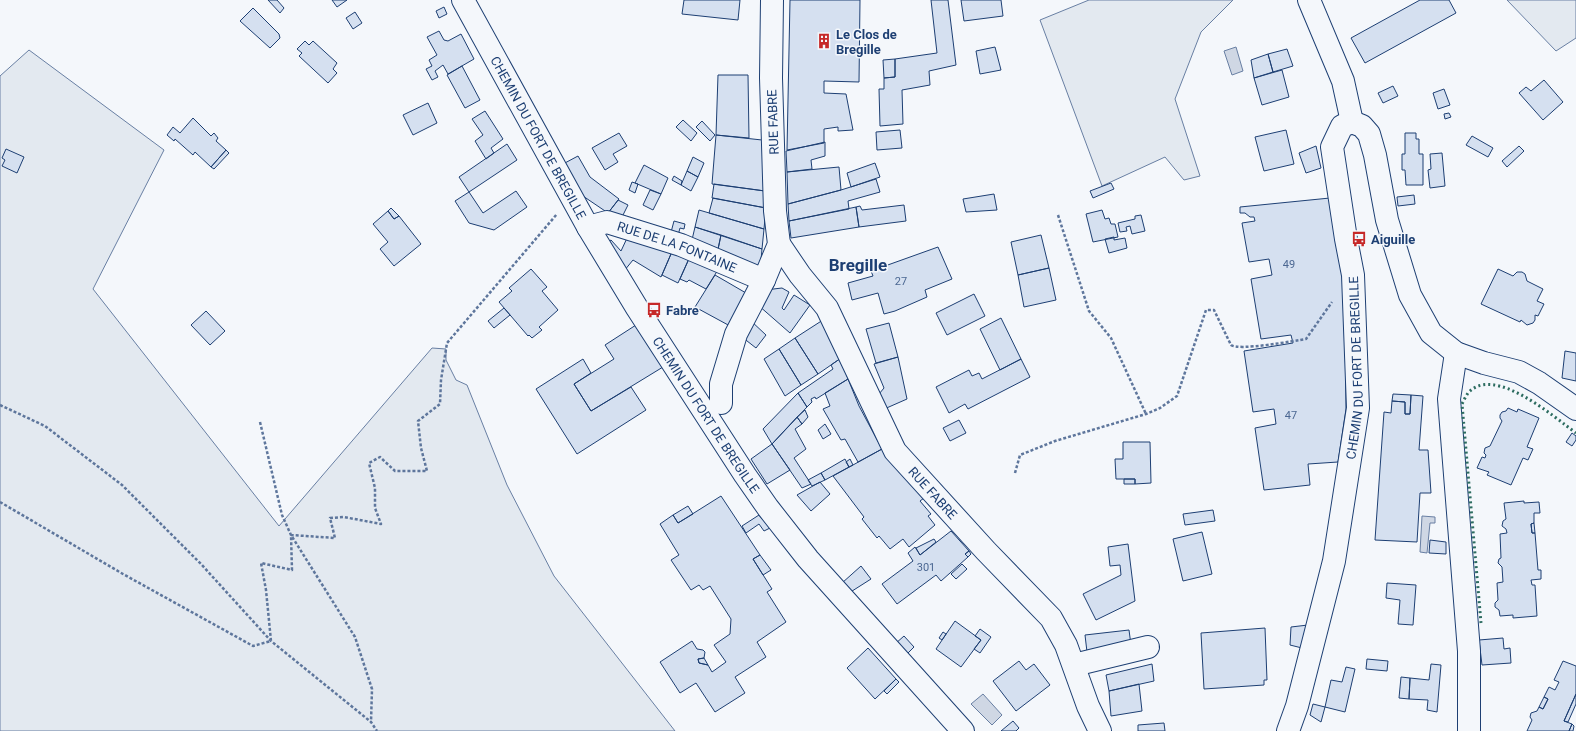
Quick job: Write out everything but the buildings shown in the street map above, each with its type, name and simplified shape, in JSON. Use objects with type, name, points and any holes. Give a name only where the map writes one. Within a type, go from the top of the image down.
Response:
[{"type":"street","name":"CHEMIN DU FORT DE BREGILLE","points":[[464,0],[588,227],[637,308],[768,508],[808,559],[963,731]]},
{"type":"street","name":"RUE FABRE","points":[[772,0],[771,78],[775,211],[779,244],[827,308],[895,451],[986,551],[1052,618],[1066,645],[1088,706],[1100,731]]},
{"type":"street","points":[[1309,0],[1343,81],[1352,122],[1362,126],[1369,134],[1375,155],[1387,220],[1410,295],[1431,333],[1456,353],[1484,363],[1519,372],[1539,383],[1576,409]]},
{"type":"street","name":"CHEMIN DU FORT DE BREGILLE","points":[[1288,731],[1297,706],[1334,561],[1358,408],[1353,275],[1332,147],[1342,126],[1352,122]]},
{"type":"street","name":"RUE DE LA FONTAINE","points":[[588,227],[607,222],[681,245],[764,280]]},
{"type":"street","name":"RUE FABRE","points":[[721,403],[721,384],[736,334],[764,280],[779,244]]},
{"type":"street","points":[[1456,353],[1449,399],[1469,651],[1469,731]]},
{"type":"street","points":[[1074,665],[1148,647]]},
{"type":"path","points":[[291,536],[335,538],[330,518],[344,517],[381,524],[375,508],[375,488],[369,463],[380,458],[395,471],[427,471],[421,448],[418,421],[440,404],[441,380],[447,343],[558,212]]},
{"type":"path","points":[[1058,215],[1089,311],[1111,338],[1146,414]]},
{"type":"path","points":[[1015,472],[1020,455],[1055,441],[1146,414],[1160,408],[1177,396],[1206,310],[1214,310],[1231,345],[1234,347],[1249,347],[1306,339],[1332,302]]},
{"type":"path","points":[[0,405],[45,426],[122,485],[201,564],[271,641],[371,722],[377,731]]},
{"type":"path","points":[[260,422],[282,515],[291,536],[355,637],[372,689],[371,722]]},
{"type":"path","points":[[0,502],[122,574],[253,646],[271,641]]},
{"type":"path","points":[[271,641],[266,590],[261,563],[292,570],[291,536]]},
{"type":"shaded area","points":[[1089,0],[1233,0],[1201,32],[1175,99],[1200,176],[1184,180],[1165,157],[1102,186],[1040,20]]},
{"type":"shaded area","points":[[1507,0],[1576,0],[1576,38],[1556,51]]},
{"type":"shaded area","points":[[1236,47],[1243,71],[1232,75],[1224,51]]},
{"type":"shaded area","points":[[29,50],[164,150],[93,289],[279,526],[432,348],[446,349],[446,360],[456,380],[467,385],[507,485],[554,576],[675,731],[0,731],[0,76]]},
{"type":"shaded area","points":[[1422,516],[1435,517],[1435,523],[1430,523],[1427,553],[1420,552]]},
{"type":"shaded area","points":[[983,694],[1002,715],[992,725],[971,704]]},
{"type":"hedge","points":[[1481,623],[1462,404],[1468,393],[1479,386],[1493,385],[1508,389],[1524,396],[1576,433]]},
{"type":"place","name":"Le Clos de Bregille","points":[[824,41]]},
{"type":"place","name":"Aiguille","points":[[1359,239]]},
{"type":"place","name":"Fabre","points":[[654,310]]},
{"type":"district","name":"Bregille","points":[[858,265]]}]
